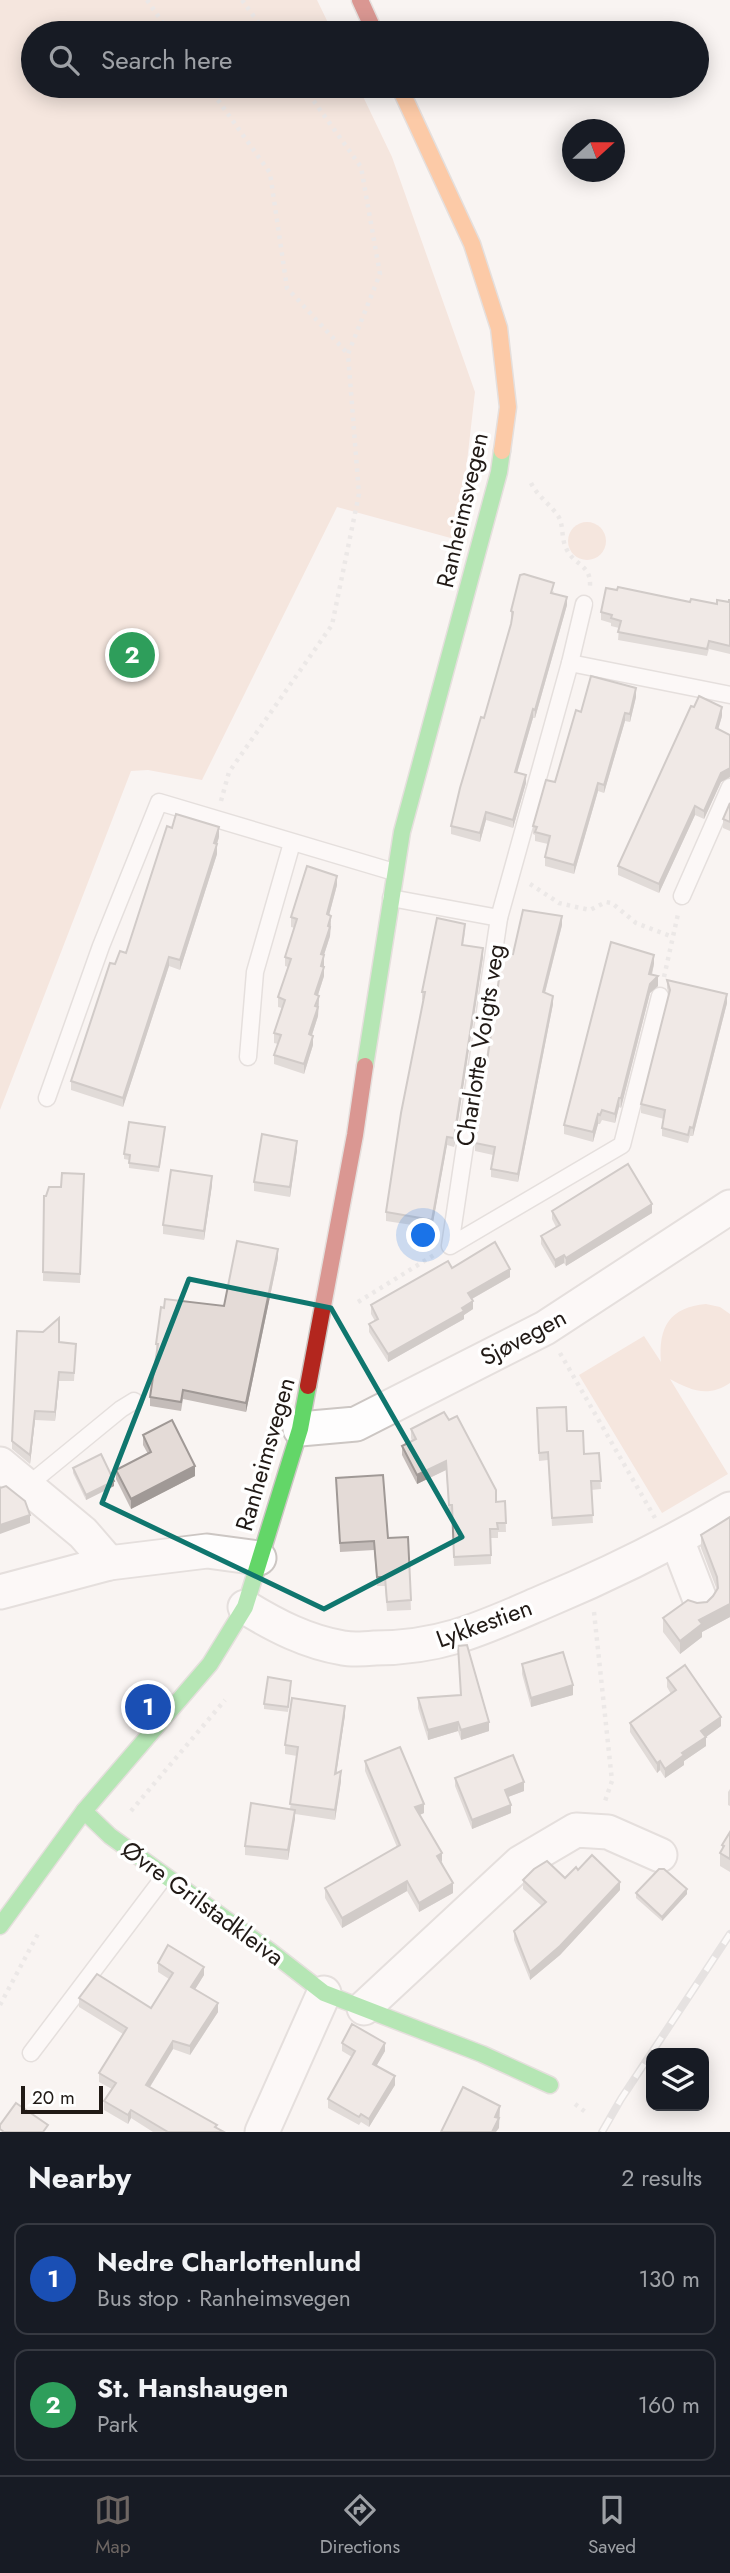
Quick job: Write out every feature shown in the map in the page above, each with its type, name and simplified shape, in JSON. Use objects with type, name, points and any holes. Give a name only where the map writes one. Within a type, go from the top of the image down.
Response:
[{"type":"street","points":[[360,0],[370,21]]},
{"type":"street","name":"Ranheimsvegen","points":[[0,1926],[84,1811],[210,1664],[245,1607],[300,1429],[355,1135],[402,832],[499,472],[508,407],[499,328],[472,244],[405,98]]},
{"type":"street","name":"Sjøvegen","points":[[300,1429],[356,1424],[545,1328],[730,1207]]},
{"type":"street","points":[[0,1465],[83,1533],[109,1563]]},
{"type":"street","name":"Lykkestien","points":[[245,1607],[276,1627],[313,1642],[346,1649],[407,1648],[463,1636],[591,1582],[673,1542],[730,1509]]},
{"type":"street","points":[[673,1542],[699,1597]]},
{"type":"street","points":[[0,1592],[109,1563],[207,1551],[259,1558]]},
{"type":"street","name":"Øvre Grilstadkleiva","points":[[84,1811],[110,1836],[164,1877],[270,1951],[324,1993],[482,2054],[550,2085]]},
{"type":"street","points":[[364,2008],[520,1863],[576,1830],[608,1832],[660,1855]]},
{"type":"street","points":[[262,2132],[324,1993]]},
{"type":"lane","name":"Charlotte Voigts veg","points":[[450,1246],[499,918],[584,604]]},
{"type":"lane","points":[[570,663],[730,695]]},
{"type":"lane","points":[[682,896],[730,787]]},
{"type":"lane","points":[[47,1098],[101,946],[159,802],[394,872]]},
{"type":"lane","points":[[248,1057],[255,972],[292,843]]},
{"type":"lane","points":[[391,898],[499,918]]},
{"type":"lane","points":[[450,1246],[622,1145],[660,996]]},
{"type":"lane","points":[[27,1486],[134,1401]]},
{"type":"lane","points":[[31,2053],[164,1877]]},
{"type":"path","points":[[147,0],[162,21]]},
{"type":"path","points":[[242,0],[257,21]]},
{"type":"path","points":[[217,98],[270,173],[287,288],[348,354]]},
{"type":"path","points":[[215,818],[229,772],[332,625],[359,494],[348,354],[380,274],[361,167],[312,98]]},
{"type":"path","points":[[501,454],[522,460],[537,494],[557,514],[567,551],[590,575],[584,604]]},
{"type":"path","points":[[512,877],[530,884],[559,902],[590,909],[606,902],[612,903],[636,923],[673,937]]},
{"type":"path","points":[[660,996],[682,896]]},
{"type":"path","points":[[318,1334],[345,1323],[359,1300],[450,1246]]},
{"type":"path","points":[[545,1328],[673,1542]]},
{"type":"path","points":[[591,1582],[612,1782],[594,1831]]},
{"type":"highlighted area","points":[[189,1279],[331,1308],[462,1537],[324,1609],[102,1503]]},
{"type":"shaded area","points":[[0,0],[317,0],[327,21],[21,21],[21,98],[364,98],[392,157],[475,392],[458,540],[337,507],[202,780],[148,770],[131,771],[0,1110]]},
{"type":"shaded area","points":[[587,522],[600,528],[606,541],[600,554],[587,560],[574,554],[568,541],[574,528]]},
{"type":"shaded area","points":[[706,1304],[720,1307],[730,1314],[730,1383],[722,1388],[699,1391],[670,1379],[728,1474],[662,1513],[579,1375],[644,1336],[661,1362],[662,1339],[669,1321],[683,1309]]},
{"type":"building","points":[[520,575],[554,583],[551,593],[567,597],[515,772],[526,775],[513,820],[486,812],[480,833],[451,826],[481,717],[484,718],[511,624],[511,611]]},
{"type":"building","points":[[618,587],[690,602],[691,599],[717,604],[717,600],[730,600],[730,646],[709,641],[707,649],[618,632],[621,621],[601,612],[606,588],[617,590]]},
{"type":"building","points":[[591,676],[636,688],[630,714],[625,713],[604,785],[598,783],[574,865],[545,857],[550,836],[535,832],[537,827],[533,826],[546,780],[555,782],[576,710],[581,712]]},
{"type":"building","points":[[699,696],[722,707],[716,728],[730,735],[730,768],[721,773],[704,811],[695,806],[659,884],[618,866],[691,706],[694,707]]},
{"type":"building","points":[[730,803],[730,822],[723,819]]},
{"type":"building","points":[[176,814],[219,827],[214,843],[217,844],[180,960],[169,957],[123,1098],[71,1081],[110,963],[115,964],[120,951],[126,953],[167,826],[172,828]]},
{"type":"building","points":[[307,866],[337,876],[327,914],[331,916],[330,927],[321,954],[324,955],[321,966],[324,967],[315,994],[319,996],[315,1006],[318,1007],[309,1034],[313,1036],[304,1064],[274,1055],[281,1035],[274,1033],[285,1000],[278,997],[291,959],[285,957],[297,919],[291,917]]},
{"type":"building","points":[[523,910],[562,916],[543,992],[553,996],[518,1174],[491,1169],[495,1147],[475,1143],[503,952],[513,954]]},
{"type":"building","points":[[437,918],[465,924],[462,945],[483,948],[454,1138],[447,1137],[432,1220],[386,1212],[401,1113]]},
{"type":"building","points":[[611,942],[654,955],[649,974],[658,976],[650,984],[615,1114],[602,1110],[600,1115],[598,1114],[593,1132],[564,1125]]},
{"type":"building","points":[[667,980],[727,994],[693,1128],[690,1127],[688,1135],[662,1128],[665,1110],[641,1104],[670,990]]},
{"type":"building","points":[[129,1122],[165,1127],[159,1167],[129,1163],[130,1155],[124,1154]]},
{"type":"building","points":[[262,1134],[297,1141],[290,1187],[254,1182]]},
{"type":"building","points":[[628,1164],[652,1204],[566,1258],[564,1255],[555,1260],[541,1236],[560,1225],[552,1211]]},
{"type":"building","points":[[171,1170],[212,1176],[204,1231],[163,1225]]},
{"type":"building","points":[[62,1173],[84,1174],[80,1274],[43,1272],[44,1196],[49,1187],[61,1187]]},
{"type":"building","points":[[237,1241],[278,1249],[246,1403],[183,1390],[181,1402],[150,1397],[161,1307],[164,1308],[165,1299],[224,1306]]},
{"type":"building","points":[[495,1242],[510,1269],[468,1293],[473,1301],[462,1308],[464,1311],[388,1354],[369,1324],[378,1319],[371,1305],[448,1261],[452,1268]]},
{"type":"building","points":[[59,1318],[59,1342],[76,1344],[74,1373],[59,1372],[55,1412],[35,1411],[30,1455],[12,1441],[17,1331],[43,1332]]},
{"type":"building","points":[[566,1407],[567,1431],[583,1431],[584,1454],[599,1453],[601,1481],[591,1481],[593,1515],[552,1518],[548,1452],[539,1453],[537,1408]]},
{"type":"building","points":[[444,1412],[449,1420],[457,1416],[496,1490],[496,1502],[505,1501],[506,1523],[497,1523],[498,1529],[490,1529],[491,1555],[454,1557],[452,1505],[449,1505],[446,1461],[417,1475],[402,1446],[416,1439],[411,1429]]},
{"type":"building","points":[[172,1420],[195,1466],[131,1499],[116,1470],[151,1452],[143,1435]]},
{"type":"building","points":[[101,1454],[114,1481],[86,1495],[73,1468]]},
{"type":"building","points":[[383,1475],[388,1538],[408,1537],[411,1600],[387,1602],[385,1577],[377,1577],[374,1541],[340,1543],[336,1478]]},
{"type":"building","points":[[6,1486],[25,1501],[30,1515],[0,1525],[0,1488]]},
{"type":"building","points":[[730,1517],[730,1604],[699,1620],[702,1624],[680,1641],[663,1618],[688,1600],[707,1602],[713,1596],[718,1588],[717,1577],[701,1535]]},
{"type":"building","points":[[467,1645],[489,1722],[461,1730],[458,1722],[428,1730],[418,1698],[461,1695],[458,1646]]},
{"type":"building","points":[[563,1652],[573,1685],[531,1698],[522,1664]]},
{"type":"building","points":[[685,1665],[721,1717],[701,1731],[706,1737],[682,1753],[684,1755],[665,1769],[660,1761],[657,1763],[630,1723],[676,1690],[667,1678]]},
{"type":"building","points":[[268,1677],[291,1681],[288,1707],[264,1704]]},
{"type":"building","points":[[292,1698],[345,1706],[335,1774],[341,1771],[335,1810],[290,1804],[298,1747],[285,1745]]},
{"type":"building","points":[[400,1747],[424,1804],[415,1807],[442,1853],[437,1856],[453,1883],[419,1903],[407,1881],[342,1918],[325,1888],[400,1845],[365,1761]]},
{"type":"building","points":[[513,1755],[524,1782],[505,1790],[511,1805],[472,1820],[455,1778]]},
{"type":"building","points":[[251,1803],[295,1810],[288,1850],[245,1846]]},
{"type":"building","points":[[730,1832],[730,1859],[720,1853]]},
{"type":"building","points":[[592,1855],[620,1882],[560,1946],[530,1972],[514,1931],[546,1902],[523,1880],[547,1861],[565,1878],[576,1867],[578,1870]]},
{"type":"building","points":[[659,1869],[664,1869],[687,1889],[662,1917],[636,1893]]},
{"type":"building","points":[[168,1945],[204,1967],[191,1987],[218,2003],[190,2046],[173,2041],[146,2085],[217,2125],[215,2127],[224,2132],[168,2132],[131,2110],[128,2115],[104,2101],[116,2083],[99,2073],[127,2028],[79,1998],[97,1974],[151,2008],[173,1973],[158,1963]]},
{"type":"building","points":[[352,2024],[385,2043],[373,2064],[395,2076],[369,2119],[361,2114],[359,2117],[328,2099],[355,2051],[342,2043]]},
{"type":"building","points":[[463,2087],[500,2106],[495,2117],[499,2118],[492,2132],[441,2132]]},
{"type":"building","points":[[16,2103],[48,2125],[43,2132],[4,2132],[0,2129]]},
{"type":"railway","points":[[602,2132],[730,1934]]},
{"type":"traffic: fast","points":[[365,1066],[402,832],[499,472],[502,451]]},
{"type":"traffic: fast","points":[[0,1926],[84,1811],[210,1664],[245,1607],[300,1429],[308,1386]]},
{"type":"traffic: fast","points":[[84,1811],[110,1836],[324,1993],[482,2054],[550,2085]]},
{"type":"traffic: slow","points":[[405,98],[472,244],[499,328],[508,407],[502,451]]},
{"type":"traffic: jam","points":[[360,0],[370,21]]},
{"type":"traffic: jam","points":[[308,1386],[355,1135],[365,1066]]},
{"type":"place","name":"St. Hanshaugen","points":[[132,655]]},
{"type":"place","name":"Nedre Charlottenlund","points":[[148,1707]]}]
